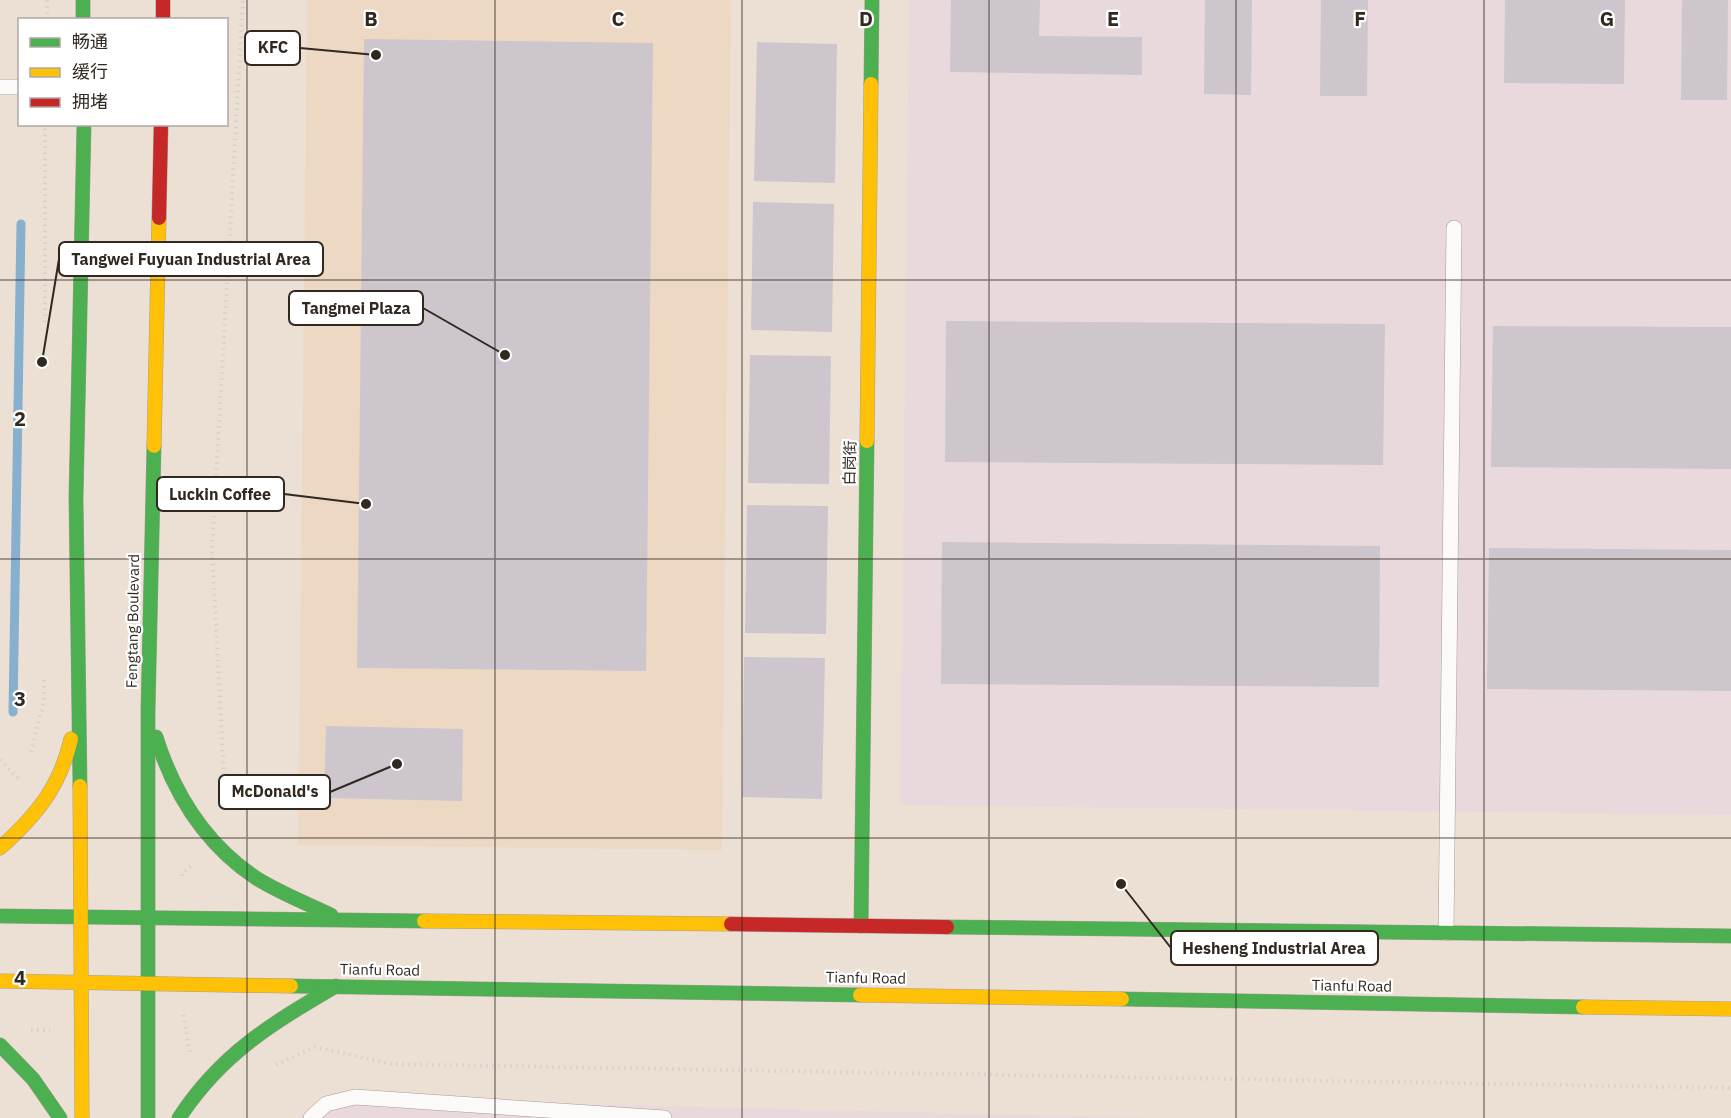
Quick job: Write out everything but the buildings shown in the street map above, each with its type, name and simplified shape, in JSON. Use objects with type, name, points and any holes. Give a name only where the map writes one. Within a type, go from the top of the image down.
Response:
[{"type":"main road","points":[[83,0],[83,18]]},
{"type":"main road","points":[[163,0],[163,18]]},
{"type":"main road","name":"白岗街","points":[[861,926],[872,0]]},
{"type":"main road","points":[[82,1118],[76,498],[84,126]]},
{"type":"main road","name":"Fengtang Boulevard","points":[[148,1118],[148,710],[161,126]]},
{"type":"main road","points":[[0,848],[34,818],[50,795],[69,753],[79,690]]},
{"type":"main road","points":[[148,710],[164,764],[186,809],[215,845],[250,873],[288,895],[341,920]]},
{"type":"main road","points":[[0,916],[1731,936]]},
{"type":"main road","name":"Tianfu Road","points":[[0,981],[1731,1009]]},
{"type":"main road","points":[[179,1118],[189,1100],[226,1059],[249,1040],[291,1012],[337,986]]},
{"type":"main road","points":[[0,1045],[28,1074],[50,1101],[60,1118]]},
{"type":"lane","points":[[0,87],[18,87]]},
{"type":"lane","points":[[1446,933],[1454,228]]},
{"type":"lane","points":[[311,1118],[326,1104],[355,1097],[664,1118]]},
{"type":"path","points":[[47,0],[47,18]]},
{"type":"path","points":[[223,806],[225,796],[212,549],[243,0]]},
{"type":"path","points":[[181,917],[182,874],[215,845]]},
{"type":"path","points":[[179,983],[189,1051]]},
{"type":"path","points":[[267,1069],[315,1047],[391,1064],[1731,1089]]},
{"type":"shaded area","points":[[307,0],[731,0],[722,850],[298,845]]},
{"type":"shaded area","points":[[909,0],[1731,0],[1731,815],[900,805]]},
{"type":"shaded area","points":[[322,1098],[1157,1118],[298,1118]]},
{"type":"waterway","points":[[13,712],[21,224]]},
{"type":"traffic: fast","points":[[83,0],[83,18]]},
{"type":"traffic: fast","points":[[871,84],[872,0]]},
{"type":"traffic: fast","points":[[80,786],[76,498],[84,126]]},
{"type":"traffic: fast","points":[[861,926],[867,441]]},
{"type":"traffic: fast","points":[[148,1118],[148,710],[154,446]]},
{"type":"traffic: fast","points":[[156,737],[182,798],[221,850],[256,878],[331,915]]},
{"type":"traffic: fast","points":[[0,916],[424,921]]},
{"type":"traffic: fast","points":[[947,927],[1731,936]]},
{"type":"traffic: fast","points":[[291,986],[860,995]]},
{"type":"traffic: fast","points":[[179,1118],[212,1076],[249,1042],[336,986]]},
{"type":"traffic: fast","points":[[1122,999],[1583,1007]]},
{"type":"traffic: fast","points":[[0,1045],[33,1079],[60,1118]]},
{"type":"traffic: slow","points":[[867,441],[871,84]]},
{"type":"traffic: slow","points":[[154,446],[159,218]]},
{"type":"traffic: slow","points":[[0,848],[25,824],[45,800],[60,772],[71,739]]},
{"type":"traffic: slow","points":[[80,786],[82,1118]]},
{"type":"traffic: slow","points":[[424,921],[731,924]]},
{"type":"traffic: slow","points":[[0,981],[291,986]]},
{"type":"traffic: slow","points":[[860,995],[1122,999]]},
{"type":"traffic: slow","points":[[1583,1007],[1731,1009]]},
{"type":"traffic: jam","points":[[163,0],[163,18]]},
{"type":"traffic: jam","points":[[159,218],[161,126]]},
{"type":"traffic: jam","points":[[731,924],[947,927]]},
{"type":"place","name":"KFC","points":[[376,55]]},
{"type":"place","name":"Tangmei Plaza","points":[[505,355]]},
{"type":"place","name":"Tangwei Fuyuan Industrial Area","points":[[42,362]]},
{"type":"place","name":"Luckin Coffee","points":[[366,504]]},
{"type":"place","name":"McDonald's","points":[[397,764]]},
{"type":"place","name":"Hesheng Industrial Area","points":[[1121,884]]}]
